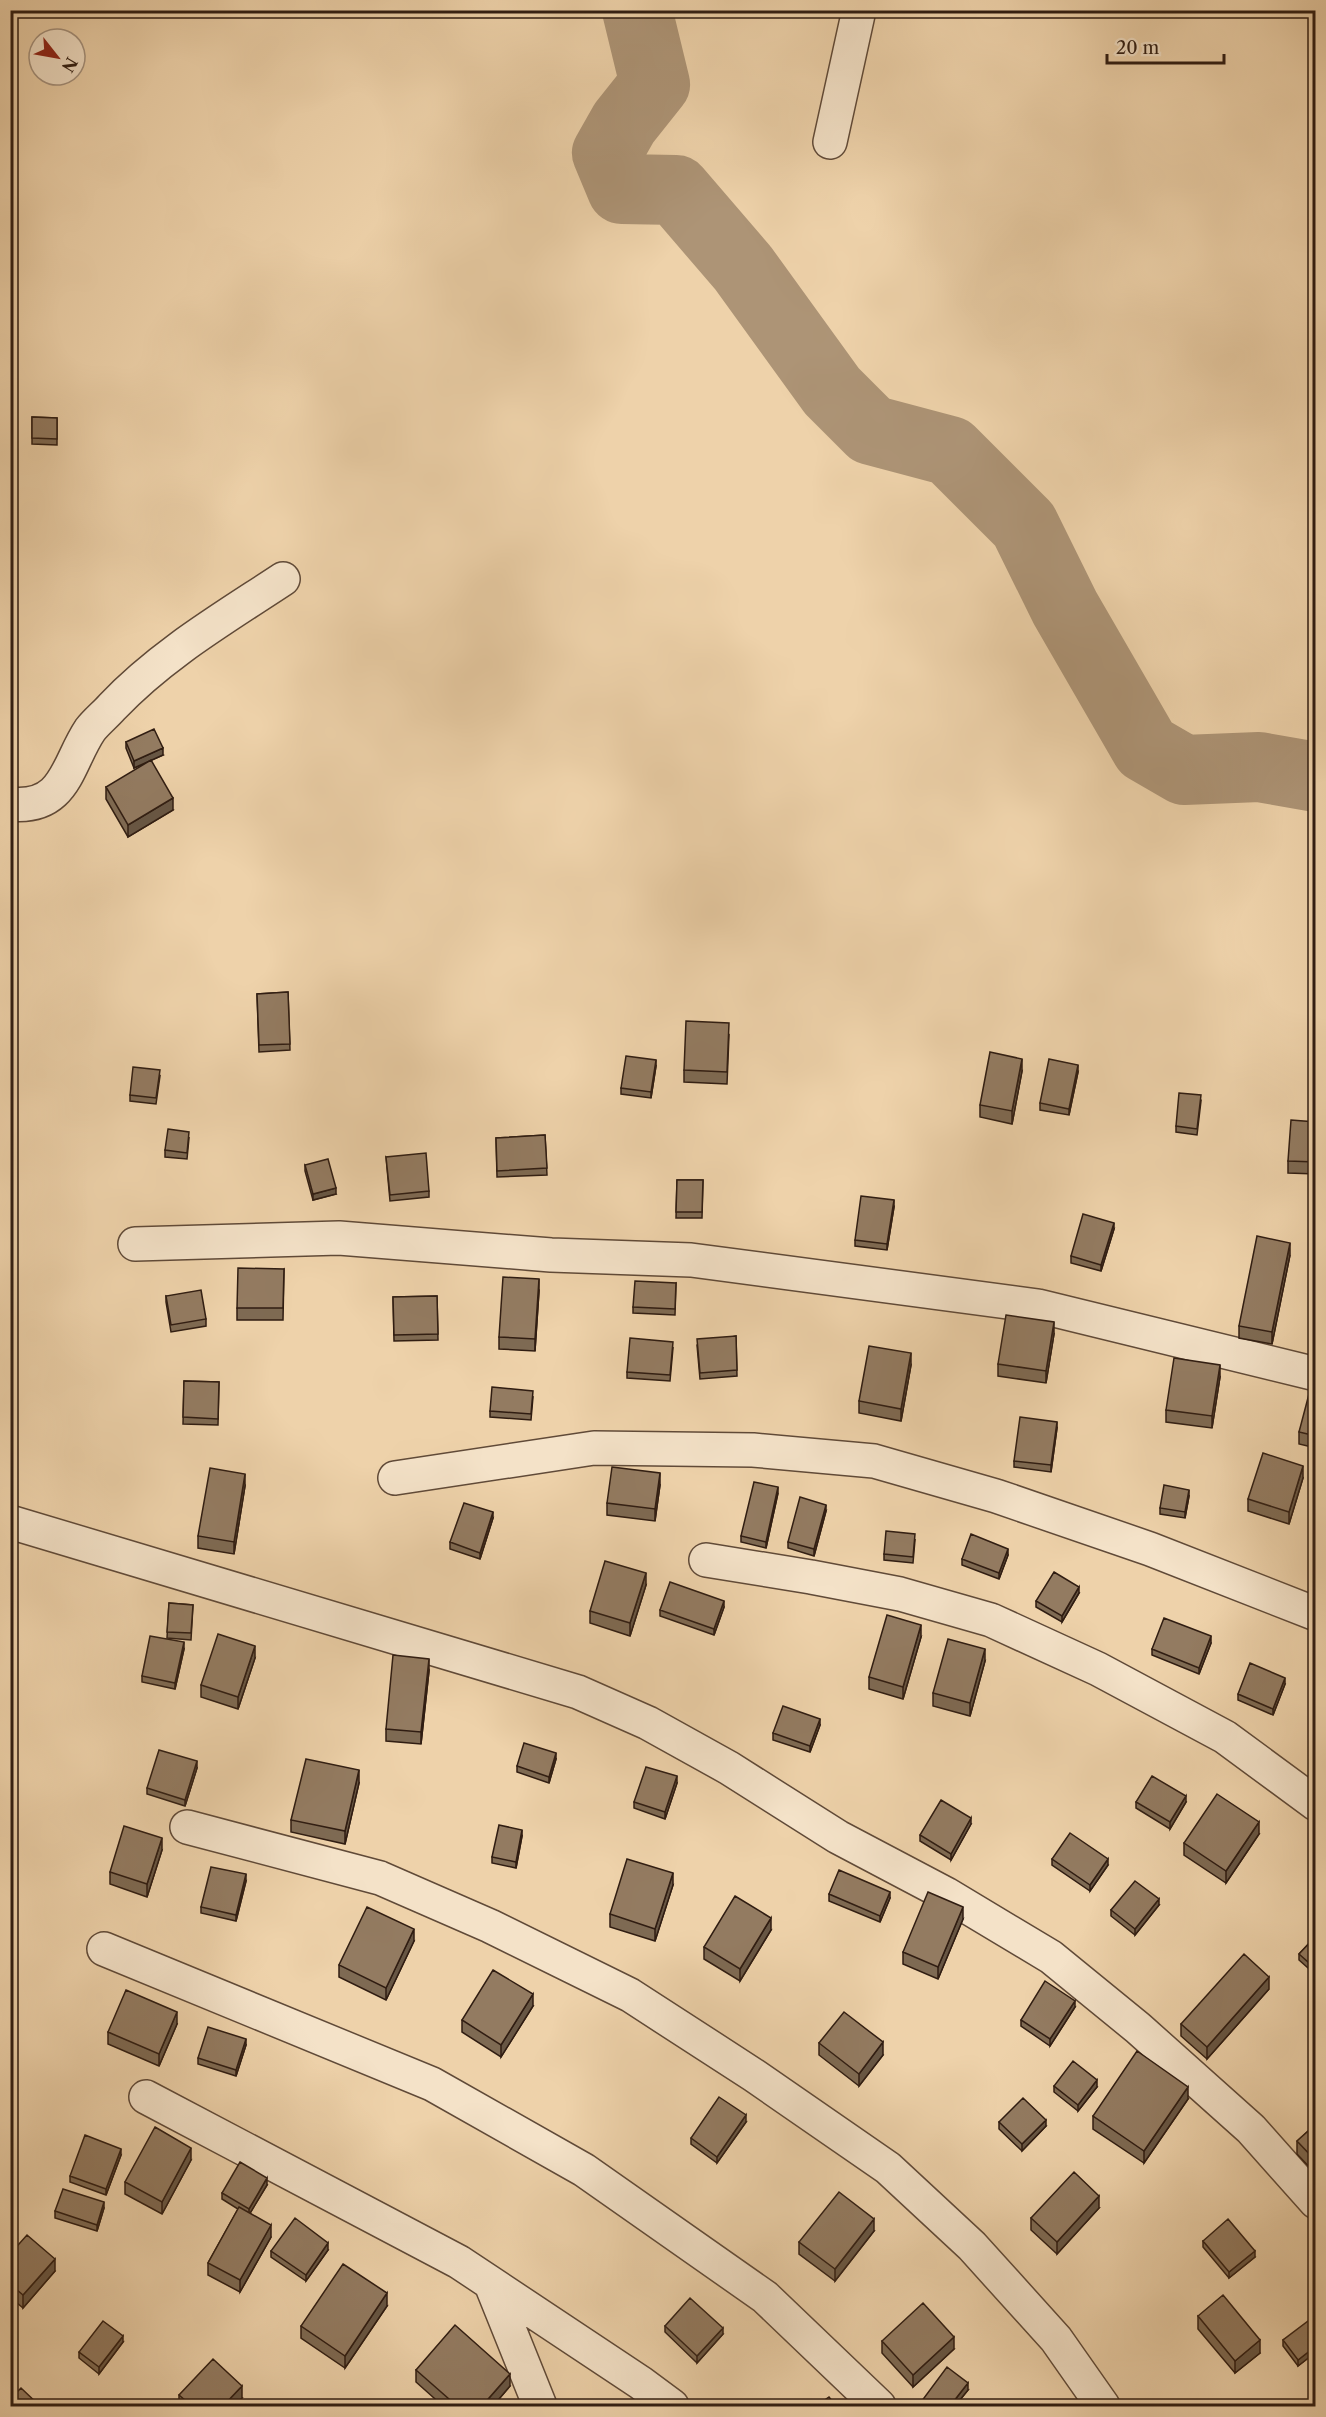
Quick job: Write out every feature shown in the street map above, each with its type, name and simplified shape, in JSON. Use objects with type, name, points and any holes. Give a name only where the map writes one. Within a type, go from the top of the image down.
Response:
[{"type":"street","points":[[830,142],[859,10]]},
{"type":"street","points":[[10,804],[40,802],[61,785],[90,730],[136,682],[195,638],[284,579]]},
{"type":"street","points":[[135,1244],[339,1238],[551,1255],[690,1260],[1038,1306],[1316,1374]]},
{"type":"street","points":[[395,1478],[594,1448],[753,1450],[874,1461],[996,1496],[1150,1549],[1316,1614]]},
{"type":"street","points":[[10,1522],[578,1692],[648,1723],[729,1768],[838,1837],[946,1894],[1051,1958],[1138,2028],[1251,2129],[1316,2202]]},
{"type":"street","points":[[706,1560],[811,1576],[900,1594],[991,1620],[1098,1669],[1225,1737],[1316,1804]]},
{"type":"street","points":[[187,1827],[380,1878],[490,1926],[630,1995],[755,2076],[888,2168],[980,2255],[1056,2339],[1103,2406]]},
{"type":"street","points":[[104,1949],[432,2084],[584,2170],[765,2297],[879,2406]]},
{"type":"street","points":[[146,2097],[459,2262],[672,2406]]},
{"type":"street","points":[[491,2284],[540,2406]]},
{"type":"building","points":[[32,417],[57,418],[57,439],[32,438]]},
{"type":"building","points":[[154,729],[163,748],[134,761],[126,742]]},
{"type":"building","points":[[151,760],[173,798],[128,825],[106,787]]},
{"type":"building","points":[[288,992],[290,1044],[259,1045],[257,994]]},
{"type":"building","points":[[686,1021],[729,1023],[727,1072],[684,1070]]},
{"type":"building","points":[[10,1047],[13,1047],[10,1066]]},
{"type":"building","points":[[990,1052],[1022,1059],[1012,1111],[980,1105]]},
{"type":"building","points":[[626,1056],[656,1060],[651,1092],[621,1088]]},
{"type":"building","points":[[1049,1059],[1078,1065],[1069,1109],[1040,1103]]},
{"type":"building","points":[[133,1067],[160,1070],[156,1098],[130,1095]]},
{"type":"building","points":[[1179,1093],[1201,1095],[1197,1129],[1176,1126]]},
{"type":"building","points":[[1291,1120],[1316,1122],[1316,1162],[1288,1161]]},
{"type":"building","points":[[168,1129],[189,1132],[187,1153],[165,1150]]},
{"type":"building","points":[[545,1135],[547,1168],[497,1171],[496,1138]]},
{"type":"building","points":[[426,1153],[429,1191],[390,1195],[386,1157]]},
{"type":"building","points":[[328,1159],[336,1188],[313,1194],[305,1165]]},
{"type":"building","points":[[677,1180],[703,1180],[702,1212],[676,1212]]},
{"type":"building","points":[[861,1196],[894,1200],[887,1244],[855,1240]]},
{"type":"building","points":[[1083,1214],[1114,1223],[1101,1265],[1071,1256]]},
{"type":"building","points":[[1257,1236],[1290,1243],[1272,1332],[1239,1326]]},
{"type":"building","points":[[238,1268],[284,1269],[283,1308],[237,1308]]},
{"type":"building","points":[[503,1277],[539,1279],[535,1339],[499,1337]]},
{"type":"building","points":[[635,1281],[676,1283],[675,1309],[633,1307]]},
{"type":"building","points":[[201,1290],[206,1319],[171,1325],[166,1296]]},
{"type":"building","points":[[437,1296],[438,1334],[394,1335],[393,1297]]},
{"type":"building","points":[[1006,1315],[1054,1322],[1046,1371],[998,1364]]},
{"type":"building","points":[[736,1336],[737,1370],[700,1373],[697,1339]]},
{"type":"building","points":[[630,1338],[673,1342],[670,1375],[627,1372]]},
{"type":"building","points":[[869,1346],[911,1353],[901,1409],[859,1401]]},
{"type":"building","points":[[1174,1358],[1220,1365],[1212,1416],[1166,1410]]},
{"type":"building","points":[[184,1381],[219,1382],[218,1419],[183,1417]]},
{"type":"building","points":[[492,1387],[533,1391],[531,1414],[490,1411]]},
{"type":"building","points":[[1309,1394],[1316,1396],[1316,1436],[1299,1432]]},
{"type":"building","points":[[1020,1417],[1057,1422],[1051,1465],[1014,1461]]},
{"type":"building","points":[[1263,1453],[1303,1466],[1289,1512],[1248,1499]]},
{"type":"building","points":[[612,1467],[660,1473],[655,1509],[607,1503]]},
{"type":"building","points":[[210,1468],[245,1474],[234,1542],[198,1536]]},
{"type":"building","points":[[754,1482],[778,1487],[766,1542],[741,1536]]},
{"type":"building","points":[[1164,1485],[1189,1490],[1185,1512],[1160,1508]]},
{"type":"building","points":[[800,1497],[826,1505],[814,1549],[788,1542]]},
{"type":"building","points":[[464,1503],[493,1512],[480,1553],[450,1542]]},
{"type":"building","points":[[886,1531],[915,1534],[913,1557],[884,1554]]},
{"type":"building","points":[[971,1534],[1008,1549],[999,1573],[962,1559]]},
{"type":"building","points":[[605,1561],[646,1573],[630,1623],[590,1611]]},
{"type":"building","points":[[1054,1572],[1079,1587],[1062,1616],[1036,1601]]},
{"type":"building","points":[[670,1582],[724,1601],[714,1629],[660,1610]]},
{"type":"building","points":[[169,1603],[193,1605],[191,1633],[167,1632]]},
{"type":"building","points":[[887,1615],[921,1625],[903,1687],[869,1677]]},
{"type":"building","points":[[1164,1618],[1211,1636],[1199,1668],[1152,1649]]},
{"type":"building","points":[[218,1634],[255,1646],[238,1697],[201,1685]]},
{"type":"building","points":[[150,1636],[184,1642],[175,1683],[142,1676]]},
{"type":"building","points":[[948,1639],[985,1649],[970,1703],[933,1693]]},
{"type":"building","points":[[393,1655],[429,1659],[421,1732],[386,1729]]},
{"type":"building","points":[[1250,1663],[1285,1678],[1273,1709],[1238,1694]]},
{"type":"building","points":[[783,1706],[820,1719],[810,1746],[773,1733]]},
{"type":"building","points":[[524,1743],[556,1753],[549,1777],[517,1766]]},
{"type":"building","points":[[159,1750],[197,1761],[185,1800],[147,1788]]},
{"type":"building","points":[[306,1759],[359,1770],[345,1831],[291,1820]]},
{"type":"building","points":[[646,1767],[677,1776],[665,1812],[634,1802]]},
{"type":"building","points":[[1152,1776],[1186,1796],[1170,1822],[1136,1802]]},
{"type":"building","points":[[1217,1794],[1259,1822],[1226,1871],[1184,1843]]},
{"type":"building","points":[[941,1800],[971,1818],[951,1854],[920,1835]]},
{"type":"building","points":[[499,1825],[522,1830],[516,1862],[492,1857]]},
{"type":"building","points":[[124,1826],[162,1838],[147,1884],[110,1872]]},
{"type":"building","points":[[1070,1833],[1108,1859],[1090,1885],[1052,1859]]},
{"type":"building","points":[[627,1859],[673,1873],[655,1929],[610,1914]]},
{"type":"building","points":[[211,1867],[246,1874],[236,1915],[201,1907]]},
{"type":"building","points":[[839,1870],[890,1892],[880,1916],[829,1894]]},
{"type":"building","points":[[1135,1881],[1159,1899],[1135,1929],[1111,1910]]},
{"type":"building","points":[[928,1892],[963,1907],[938,1967],[903,1952]]},
{"type":"building","points":[[735,1896],[771,1918],[740,1969],[704,1947]]},
{"type":"building","points":[[367,1907],[414,1929],[386,1988],[339,1965]]},
{"type":"building","points":[[1316,1936],[1316,1969],[1299,1954]]},
{"type":"building","points":[[1244,1954],[1269,1977],[1207,2047],[1181,2024]]},
{"type":"building","points":[[493,1970],[533,1994],[501,2045],[462,2020]]},
{"type":"building","points":[[1045,1981],[1075,2001],[1050,2039],[1021,2020]]},
{"type":"building","points":[[126,1990],[177,2012],[159,2054],[108,2032]]},
{"type":"building","points":[[844,2012],[883,2042],[859,2074],[819,2043]]},
{"type":"building","points":[[208,2027],[246,2039],[236,2070],[198,2058]]},
{"type":"building","points":[[1137,2051],[1188,2087],[1144,2151],[1093,2116]]},
{"type":"building","points":[[1073,2061],[1097,2080],[1078,2105],[1054,2086]]},
{"type":"building","points":[[719,2097],[746,2115],[717,2157],[691,2138]]},
{"type":"building","points":[[1023,2098],[1046,2120],[1022,2144],[999,2122]]},
{"type":"building","points":[[1316,2124],[1316,2161],[1297,2141]]},
{"type":"building","points":[[155,2127],[191,2148],[162,2202],[125,2182]]},
{"type":"building","points":[[85,2135],[121,2149],[106,2189],[70,2176]]},
{"type":"building","points":[[240,2162],[267,2178],[249,2209],[222,2193]]},
{"type":"building","points":[[1074,2172],[1099,2196],[1057,2242],[1031,2218]]},
{"type":"building","points":[[63,2189],[104,2202],[97,2225],[55,2211]]},
{"type":"building","points":[[839,2192],[874,2219],[835,2269],[799,2242]]},
{"type":"building","points":[[239,2207],[271,2225],[240,2280],[208,2263]]},
{"type":"building","points":[[295,2218],[328,2243],[306,2275],[271,2251]]},
{"type":"building","points":[[1228,2219],[1255,2251],[1229,2272],[1203,2241]]},
{"type":"building","points":[[27,2235],[55,2259],[23,2295],[10,2284],[10,2254]]},
{"type":"building","points":[[343,2264],[387,2293],[345,2356],[301,2326]]},
{"type":"building","points":[[1223,2295],[1260,2340],[1235,2361],[1198,2316]]},
{"type":"building","points":[[690,2298],[723,2328],[697,2356],[665,2326]]},
{"type":"building","points":[[923,2303],[954,2337],[913,2375],[882,2341]]},
{"type":"building","points":[[1312,2318],[1316,2323],[1316,2346],[1298,2360],[1283,2340]]},
{"type":"building","points":[[103,2321],[123,2336],[99,2367],[79,2352]]},
{"type":"building","points":[[455,2325],[510,2374],[482,2406],[457,2406],[416,2370]]},
{"type":"building","points":[[213,2359],[242,2386],[223,2406],[192,2406],[179,2395]]},
{"type":"building","points":[[947,2367],[968,2383],[950,2406],[927,2406],[921,2402]]},
{"type":"building","points":[[21,2388],[40,2406],[10,2406],[10,2399]]},
{"type":"building","points":[[829,2397],[836,2406],[816,2406]]},
{"type":"waterway","points":[[637,10],[655,84],[624,123],[607,153],[622,189],[676,190],[743,268],[832,391],[871,430],[950,451],[1024,525],[1065,608],[1146,748],[1184,770],[1259,767],[1316,777]]}]
